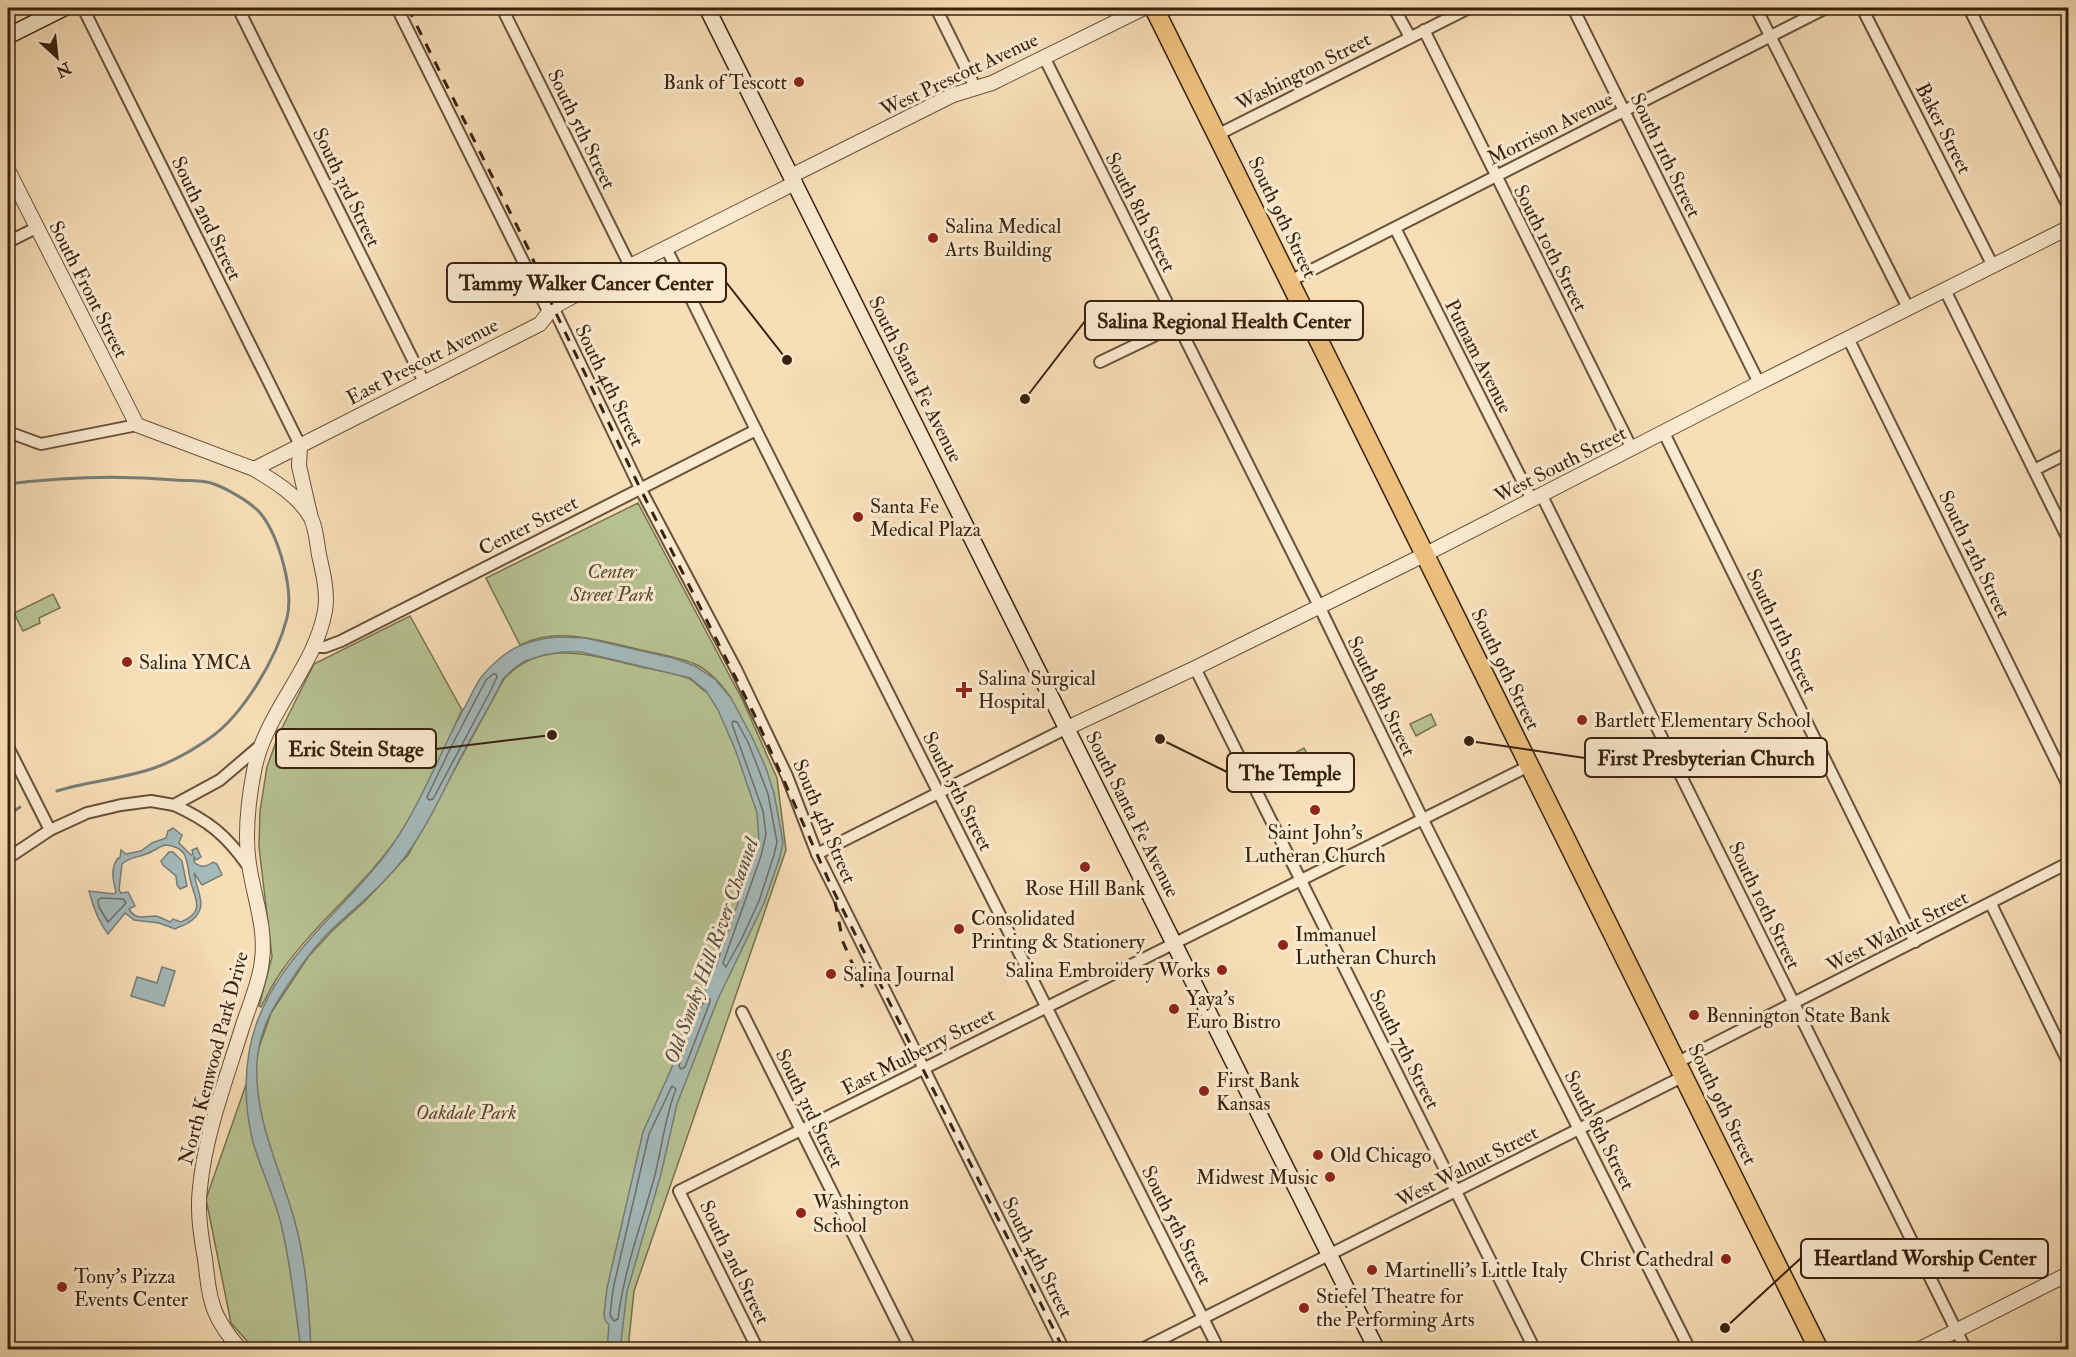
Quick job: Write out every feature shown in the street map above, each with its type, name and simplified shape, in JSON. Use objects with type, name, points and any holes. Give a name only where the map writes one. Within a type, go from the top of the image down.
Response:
[{"type":"main road","points":[[8,36],[64,8]]},
{"type":"main road","name":"South Santa Fe Avenue","points":[[707,8],[1377,1350]]},
{"type":"main road","name":"South 9th Street","points":[[1154,8],[1819,1350]]},
{"type":"street","name":"South 2nd Street","points":[[82,8],[300,446]]},
{"type":"street","name":"South 3rd Street","points":[[238,8],[424,382]]},
{"type":"street","name":"South 4th Street","points":[[397,8],[640,488],[736,669],[787,776],[817,854],[1064,1350]]},
{"type":"street","name":"South 5th Street","points":[[502,8],[630,266]]},
{"type":"street","points":[[936,8],[975,87]]},
{"type":"street","name":"West Prescott Avenue","points":[[793,180],[953,95],[992,83],[1144,8]]},
{"type":"street","points":[[1394,8],[1410,37]]},
{"type":"street","name":"Washington Street","points":[[1217,135],[1469,8]]},
{"type":"street","name":"South 11th Street","points":[[1573,8],[1759,383]]},
{"type":"street","points":[[1756,8],[1908,308]]},
{"type":"street","name":"Morrison Avenue","points":[[1290,281],[1826,8]]},
{"type":"street","name":"Baker Street","points":[[1863,8],[1994,266]]},
{"type":"street","points":[[1969,8],[2068,206]]},
{"type":"street","name":"South 10th Street","points":[[1424,30],[1632,449]]},
{"type":"street","name":"South 8th Street","points":[[1044,57],[1319,606],[1423,820],[1690,1350]]},
{"type":"street","name":"South Front Street","points":[[8,170],[137,425]]},
{"type":"street","name":"East Prescott Avenue","points":[[254,469],[540,324],[551,309],[793,180]]},
{"type":"street","points":[[8,242],[36,228]]},
{"type":"street","name":"Putnam Avenue","points":[[1395,228],[1537,498]]},
{"type":"street","name":"West South Street","points":[[1067,728],[1196,668],[1424,555],[2068,228]]},
{"type":"street","name":"South 5th Street","points":[[666,248],[1219,1350]]},
{"type":"street","points":[[1945,290],[2068,539]]},
{"type":"street","points":[[1100,362],[1177,325]]},
{"type":"street","name":"South 12th Street","points":[[1848,338],[2068,785]]},
{"type":"street","points":[[8,432],[41,444],[137,425],[254,469],[270,478],[292,496],[312,519]]},
{"type":"street","name":"Center Street","points":[[314,647],[325,647],[341,641],[756,430]]},
{"type":"street","name":"South 11th Street","points":[[1664,433],[1915,942]]},
{"type":"street","name":"North Kenwood Park Drive","points":[[233,1347],[210,1302],[199,1221],[200,1189],[209,1136],[262,960],[260,915],[249,868],[250,791],[261,745],[314,647],[325,611],[322,569],[299,466],[300,446]]},
{"type":"street","points":[[2034,470],[2068,453]]},
{"type":"street","name":"South 10th Street","points":[[1537,498],[1794,1003],[1966,1350]]},
{"type":"street","name":"South 7th Street","points":[[1196,668],[1535,1350]]},
{"type":"street","points":[[817,854],[1067,728]]},
{"type":"street","points":[[174,805],[220,780],[261,745]]},
{"type":"street","points":[[8,747],[50,830]]},
{"type":"street","name":"East Mulberry Street","points":[[679,1191],[1529,766]]},
{"type":"street","points":[[8,858],[50,830],[87,813],[151,801],[174,805],[220,831],[249,868]]},
{"type":"street","name":"West Walnut Street","points":[[1140,1350],[1579,1129],[1794,1003],[2068,863]]},
{"type":"street","points":[[1990,904],[2068,1062]]},
{"type":"street","name":"South 3rd Street","points":[[742,1012],[911,1350]]},
{"type":"street","name":"South 2nd Street","points":[[679,1191],[758,1350]]},
{"type":"street","points":[[1918,1350],[2068,1274]]},
{"type":"green space","name":"Oakdale Park","points":[[638,503],[743,701],[777,778],[786,850],[634,1291],[628,1349],[521,1350],[519,1346],[511,1350],[254,1349],[231,1323],[206,1199],[271,1013],[308,957],[408,855],[504,679],[519,666],[535,658],[569,653],[605,658],[679,675],[692,680],[708,692],[731,698],[706,670],[675,658],[580,637],[549,636],[520,645],[486,578]]},
{"type":"green space","points":[[53,594],[60,608],[39,618],[40,623],[23,631],[14,613]]},
{"type":"green space","points":[[410,616],[462,710],[425,791],[398,837],[370,872],[294,954],[278,976],[261,1007],[259,1006],[272,957],[259,847],[260,811],[267,767],[278,736],[314,664]]},
{"type":"green space","points":[[1431,714],[1436,725],[1416,736],[1410,724]]},
{"type":"green space","points":[[1304,748],[1317,772],[1303,779],[1291,755]]},
{"type":"water","points":[[557,637],[585,638],[673,658],[695,666],[715,679],[731,698],[766,768],[774,793],[783,842],[764,903],[718,999],[677,1104],[661,1174],[627,1292],[620,1349],[607,1349],[609,1325],[604,1315],[607,1288],[643,1132],[672,1067],[679,1040],[691,1011],[706,988],[716,966],[759,842],[757,813],[735,749],[718,710],[706,691],[690,678],[581,652],[562,652],[525,661],[503,679],[430,816],[407,854],[381,884],[331,930],[311,952],[269,1016],[258,1052],[257,1082],[263,1121],[293,1215],[304,1265],[311,1349],[301,1349],[281,1224],[253,1142],[246,1098],[247,1063],[258,1019],[272,989],[291,962],[358,887],[399,835],[480,679],[491,666],[516,647]]},
{"type":"water","points":[[173,828],[182,835],[179,843],[191,855],[192,850],[197,848],[201,857],[196,860],[194,857],[194,862],[204,866],[213,862],[217,864],[222,875],[202,885],[194,873],[201,906],[195,917],[186,924],[175,929],[159,923],[134,920],[125,913],[108,934],[96,914],[89,891],[114,894],[116,892],[113,870],[115,862],[120,858],[121,850],[126,854],[141,851],[152,843],[166,838],[168,831]],"holes":[[[162,846],[178,848],[187,860],[197,904],[194,913],[181,922],[173,919],[170,922],[156,916],[134,915],[129,909],[135,906],[128,892],[121,893],[119,890],[122,864]]]},
{"type":"water","points":[[169,852],[173,852],[182,861],[187,886],[180,889],[176,876],[161,861]]},
{"type":"water","points":[[162,967],[175,971],[164,1006],[131,996],[137,977],[157,983]]},
{"type":"waterway","name":"Old Smoky Hill River Channel","points":[[8,484],[70,478],[112,477],[211,483],[238,496],[261,514],[274,536],[287,578],[289,606],[276,650],[258,684],[223,728],[197,747],[161,765],[142,772],[57,791]]},
{"type":"waterway","name":"Old Smoky Hill River Channel","points":[[8,815],[20,807]]},
{"type":"railway","points":[[408,8],[529,250],[553,307],[640,488],[755,716],[833,890],[1064,1350]]},
{"type":"railway","points":[[835,902],[843,942],[863,988]]},
{"type":"place","name":"Bank of Tescott","points":[[799,82]]},
{"type":"place","name":"Salina Medical Arts Building","points":[[933,238]]},
{"type":"place","name":"Tammy Walker Cancer Center","points":[[787,360]]},
{"type":"place","name":"Salina Regional Health Center","points":[[1025,399]]},
{"type":"place","name":"Santa Fe Medical Plaza","points":[[858,517]]},
{"type":"place","name":"Salina YMCA","points":[[127,662]]},
{"type":"place","name":"Salina Surgical Hospital","points":[[964,690]]},
{"type":"place","name":"Bartlett Elementary School","points":[[1582,720]]},
{"type":"place","name":"Eric Stein Stage","points":[[552,735]]},
{"type":"place","name":"The Temple","points":[[1160,739]]},
{"type":"place","name":"First Presbyterian Church","points":[[1469,741]]},
{"type":"place","name":"Saint John's Lutheran Church","points":[[1315,810]]},
{"type":"place","name":"Rose Hill Bank","points":[[1085,867]]},
{"type":"place","name":"Consolidated Printing & Stationery","points":[[959,929]]},
{"type":"place","name":"Immanuel Lutheran Church","points":[[1283,945]]},
{"type":"place","name":"Salina Embroidery Works","points":[[1222,970]]},
{"type":"place","name":"Salina Journal","points":[[831,974]]},
{"type":"place","name":"Yaya's Euro Bistro","points":[[1174,1009]]},
{"type":"place","name":"Bennington State Bank","points":[[1694,1015]]},
{"type":"place","name":"First Bank Kansas","points":[[1204,1091]]},
{"type":"place","name":"Old Chicago","points":[[1318,1155]]},
{"type":"place","name":"Midwest Music","points":[[1330,1177]]},
{"type":"place","name":"Washington School","points":[[801,1213]]},
{"type":"place","name":"Christ Cathedral","points":[[1726,1259]]},
{"type":"place","name":"Martinelli's Little Italy","points":[[1372,1270]]},
{"type":"place","name":"Tony's Pizza Events Center","points":[[62,1287]]},
{"type":"place","name":"Stiefel Theatre for the Performing Arts","points":[[1304,1308]]},
{"type":"place","name":"Heartland Worship Center","points":[[1725,1328]]},
{"type":"park label","name":"Center Street Park","points":[[612,582]]}]
